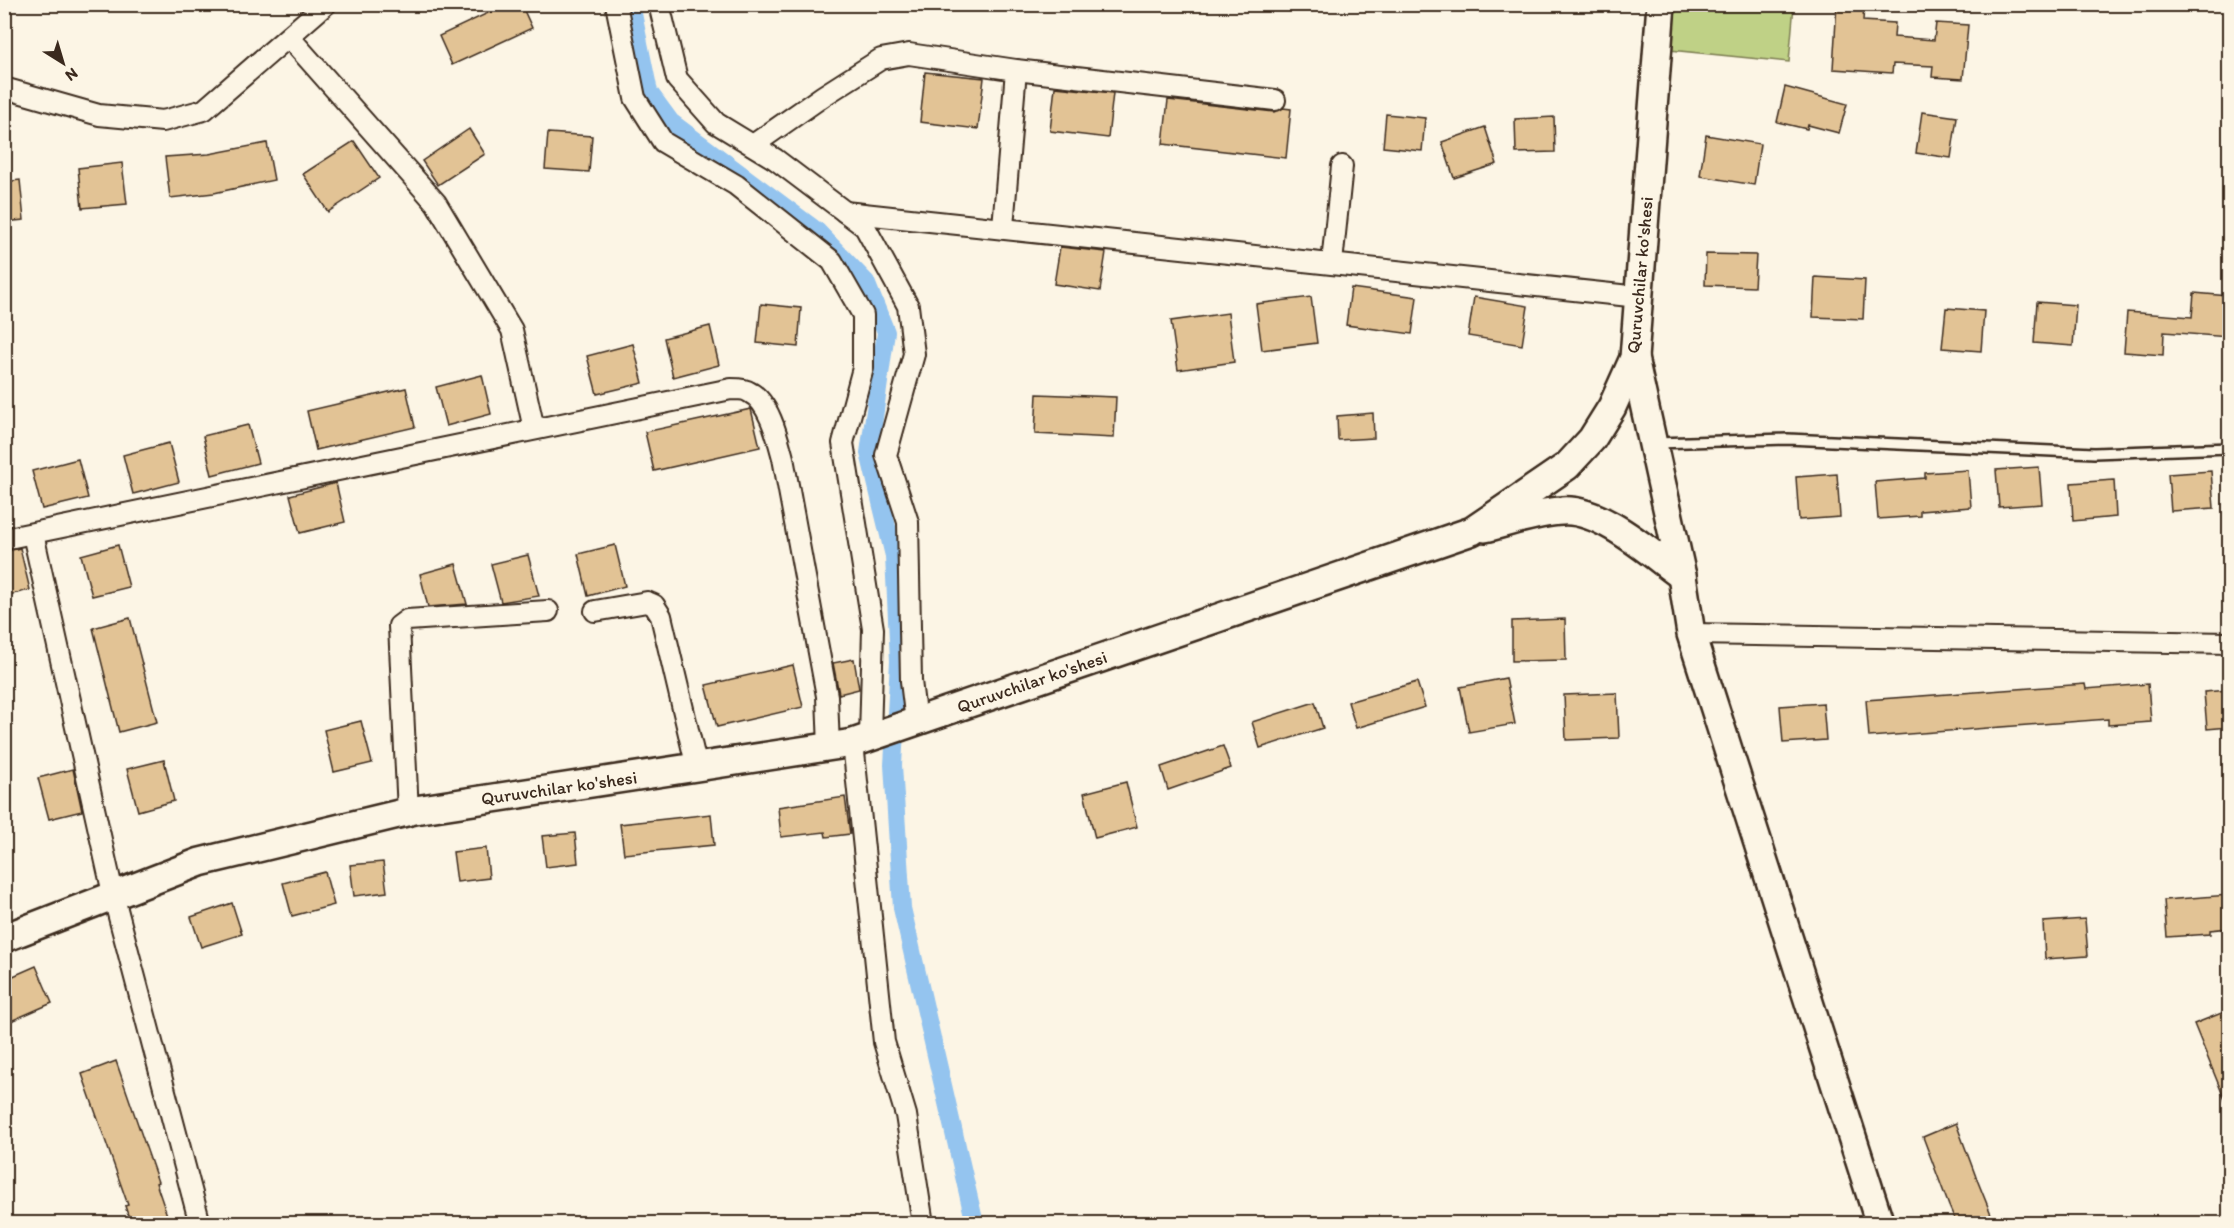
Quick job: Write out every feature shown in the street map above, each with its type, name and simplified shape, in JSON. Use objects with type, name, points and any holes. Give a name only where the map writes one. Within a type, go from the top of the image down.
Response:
[{"type":"main road","name":"Quruvchilar ko'shesi","points":[[4,938],[114,898],[201,862],[408,812],[857,741],[1472,531],[1567,466],[1592,439],[1612,407],[1634,358],[1661,4]]},
{"type":"main road","points":[[1634,358],[1682,576],[1691,634],[1880,1224]]},
{"type":"main road","points":[[1472,531],[1563,510],[1591,516],[1616,529],[1682,576]]},
{"type":"street","points":[[4,88],[99,115],[163,121],[204,110],[326,4]]},
{"type":"street","points":[[616,4],[635,98],[663,142],[736,185],[832,261],[863,315],[863,368],[843,442],[873,629],[857,741],[884,1042],[906,1115],[923,1224]]},
{"type":"street","points":[[659,4],[676,80],[716,123],[753,145],[865,227],[908,306],[914,354],[885,455],[908,522],[910,724]]},
{"type":"street","points":[[289,37],[436,203],[512,330],[534,429]]},
{"type":"street","points":[[753,145],[881,59],[909,54],[1016,70],[1275,100]]},
{"type":"street","points":[[1003,227],[1016,70]]},
{"type":"street","points":[[1332,263],[1342,166]]},
{"type":"street","points":[[845,212],[1003,227],[1639,297]]},
{"type":"street","points":[[4,539],[731,388],[749,392],[759,400],[773,423],[783,458],[827,696],[857,741]]},
{"type":"street","points":[[33,534],[114,898],[200,1224]]},
{"type":"street","points":[[595,611],[646,602],[654,604],[662,616],[697,768]]},
{"type":"street","points":[[408,812],[399,626],[407,620],[548,611]]},
{"type":"street","points":[[1691,634],[2229,643]]},
{"type":"lane","points":[[1653,443],[1788,439],[2094,453],[2229,447]]},
{"type":"green space","points":[[1675,5],[1794,5],[1789,62],[1670,50]]},
{"type":"building","points":[[507,4],[521,4],[532,28],[452,65],[439,36]]},
{"type":"building","points":[[1837,4],[1864,4],[1863,21],[1895,23],[1894,37],[1934,40],[1936,23],[1968,25],[1963,79],[1932,77],[1933,66],[1893,64],[1892,73],[1833,69]]},
{"type":"building","points":[[925,72],[984,78],[978,129],[920,122]]},
{"type":"building","points":[[1055,87],[1113,93],[1108,138],[1050,131]]},
{"type":"building","points":[[1785,87],[1847,104],[1839,133],[1808,125],[1807,129],[1777,122]]},
{"type":"building","points":[[1168,100],[1274,112],[1283,108],[1291,109],[1286,158],[1163,144]]},
{"type":"building","points":[[1922,112],[1957,117],[1951,158],[1916,153]]},
{"type":"building","points":[[1386,114],[1425,118],[1422,151],[1383,147]]},
{"type":"building","points":[[1554,117],[1555,152],[1516,153],[1515,119]]},
{"type":"building","points":[[1485,127],[1497,164],[1454,178],[1442,142]]},
{"type":"building","points":[[469,129],[485,154],[438,185],[422,161]]},
{"type":"building","points":[[548,133],[592,136],[589,172],[545,169]]},
{"type":"building","points":[[1706,135],[1760,144],[1754,185],[1700,176]]},
{"type":"building","points":[[354,141],[379,178],[328,212],[303,174]]},
{"type":"building","points":[[267,143],[274,180],[214,193],[170,198],[165,157],[209,154]]},
{"type":"building","points":[[122,163],[127,204],[82,208],[78,168]]},
{"type":"building","points":[[20,180],[24,220],[4,222],[4,182]]},
{"type":"building","points":[[1060,247],[1106,252],[1100,291],[1054,284]]},
{"type":"building","points":[[1706,254],[1756,255],[1754,287],[1705,285]]},
{"type":"building","points":[[1815,277],[1865,280],[1863,319],[1813,317]]},
{"type":"building","points":[[1351,288],[1417,297],[1412,334],[1346,325]]},
{"type":"building","points":[[2194,293],[2229,296],[2229,337],[2164,332],[2163,355],[2124,352],[2127,312],[2192,317]]},
{"type":"building","points":[[1311,297],[1317,343],[1262,350],[1256,304]]},
{"type":"building","points":[[1474,297],[1528,306],[1522,345],[1468,336]]},
{"type":"building","points":[[2037,302],[2076,305],[2073,346],[2034,343]]},
{"type":"building","points":[[761,304],[801,308],[798,347],[757,343]]},
{"type":"building","points":[[1946,308],[1984,311],[1981,351],[1942,348]]},
{"type":"building","points":[[1228,313],[1234,362],[1178,370],[1171,321]]},
{"type":"building","points":[[710,326],[719,365],[673,377],[664,338]]},
{"type":"building","points":[[633,344],[643,383],[597,394],[587,356]]},
{"type":"building","points":[[482,375],[491,414],[446,426],[436,387]]},
{"type":"building","points":[[406,388],[415,427],[316,450],[307,411]]},
{"type":"building","points":[[1037,394],[1116,397],[1114,438],[1035,434]]},
{"type":"building","points":[[751,409],[760,447],[654,471],[645,432]]},
{"type":"building","points":[[1373,413],[1374,438],[1338,440],[1337,416]]},
{"type":"building","points":[[248,425],[258,463],[212,475],[203,436]]},
{"type":"building","points":[[169,443],[179,482],[133,494],[123,455]]},
{"type":"building","points":[[78,459],[88,498],[42,509],[32,471]]},
{"type":"building","points":[[2039,467],[2042,504],[1999,507],[1996,470]]},
{"type":"building","points":[[1968,470],[1971,507],[1920,511],[1920,516],[1878,519],[1875,482],[1925,478],[1925,473]]},
{"type":"building","points":[[2211,471],[2214,508],[2171,511],[2168,474]]},
{"type":"building","points":[[1837,474],[1840,517],[1799,520],[1796,477]]},
{"type":"building","points":[[2114,480],[2116,517],[2073,521],[2071,483]]},
{"type":"building","points":[[336,483],[345,522],[300,533],[290,495]]},
{"type":"building","points":[[118,545],[129,587],[92,596],[81,555]]},
{"type":"building","points":[[615,545],[625,586],[588,596],[578,554]]},
{"type":"building","points":[[20,548],[30,590],[4,596],[4,552]]},
{"type":"building","points":[[528,555],[539,596],[501,602],[491,564]]},
{"type":"building","points":[[456,564],[467,604],[428,607],[420,574]]},
{"type":"building","points":[[130,618],[157,722],[119,732],[93,628]]},
{"type":"building","points":[[1565,619],[1566,660],[1512,661],[1512,621]]},
{"type":"building","points":[[854,659],[859,689],[839,694],[833,663]]},
{"type":"building","points":[[793,665],[803,707],[717,727],[706,685]]},
{"type":"building","points":[[1506,678],[1515,724],[1469,732],[1460,687]]},
{"type":"building","points":[[1417,682],[1425,707],[1356,728],[1348,702]]},
{"type":"building","points":[[2085,684],[2086,689],[2148,684],[2151,722],[2108,725],[2108,719],[1869,737],[1866,700]]},
{"type":"building","points":[[2229,690],[2229,727],[2207,729],[2204,692]]},
{"type":"building","points":[[1617,693],[1619,738],[1566,740],[1564,695]]},
{"type":"building","points":[[1315,702],[1323,728],[1260,748],[1252,722]]},
{"type":"building","points":[[1823,703],[1826,740],[1783,743],[1780,706]]},
{"type":"building","points":[[361,721],[372,763],[334,772],[324,730]]},
{"type":"building","points":[[1223,746],[1231,768],[1168,790],[1161,767]]},
{"type":"building","points":[[164,760],[174,801],[138,811],[127,769]]},
{"type":"building","points":[[73,769],[82,811],[49,819],[38,778]]},
{"type":"building","points":[[1126,782],[1137,827],[1095,838],[1084,793]]},
{"type":"building","points":[[845,797],[850,834],[826,837],[825,832],[781,837],[778,807]]},
{"type":"building","points":[[711,814],[714,845],[624,854],[620,824]]},
{"type":"building","points":[[575,833],[578,863],[546,867],[542,836]]},
{"type":"building","points":[[486,848],[489,878],[457,882],[453,852]]},
{"type":"building","points":[[383,862],[387,892],[354,896],[350,865]]},
{"type":"building","points":[[325,872],[334,905],[292,916],[283,883]]},
{"type":"building","points":[[2229,895],[2229,928],[2210,930],[2210,934],[2167,937],[2164,900]]},
{"type":"building","points":[[232,903],[242,934],[201,947],[191,917]]},
{"type":"building","points":[[2085,919],[2088,956],[2045,959],[2043,922]]},
{"type":"building","points":[[36,966],[52,1003],[4,1024],[4,980]]},
{"type":"building","points":[[2229,1010],[2229,1110],[2194,1024]]},
{"type":"building","points":[[116,1061],[158,1182],[156,1183],[170,1224],[131,1224],[125,1206],[128,1205],[82,1074]]},
{"type":"building","points":[[1956,1123],[1995,1224],[1957,1224],[1949,1206],[1923,1137]]},
{"type":"waterway","points":[[631,4],[649,92],[671,122],[817,231],[866,282],[886,332],[869,453],[894,556],[899,661],[893,765],[902,908],[975,1224]]}]
